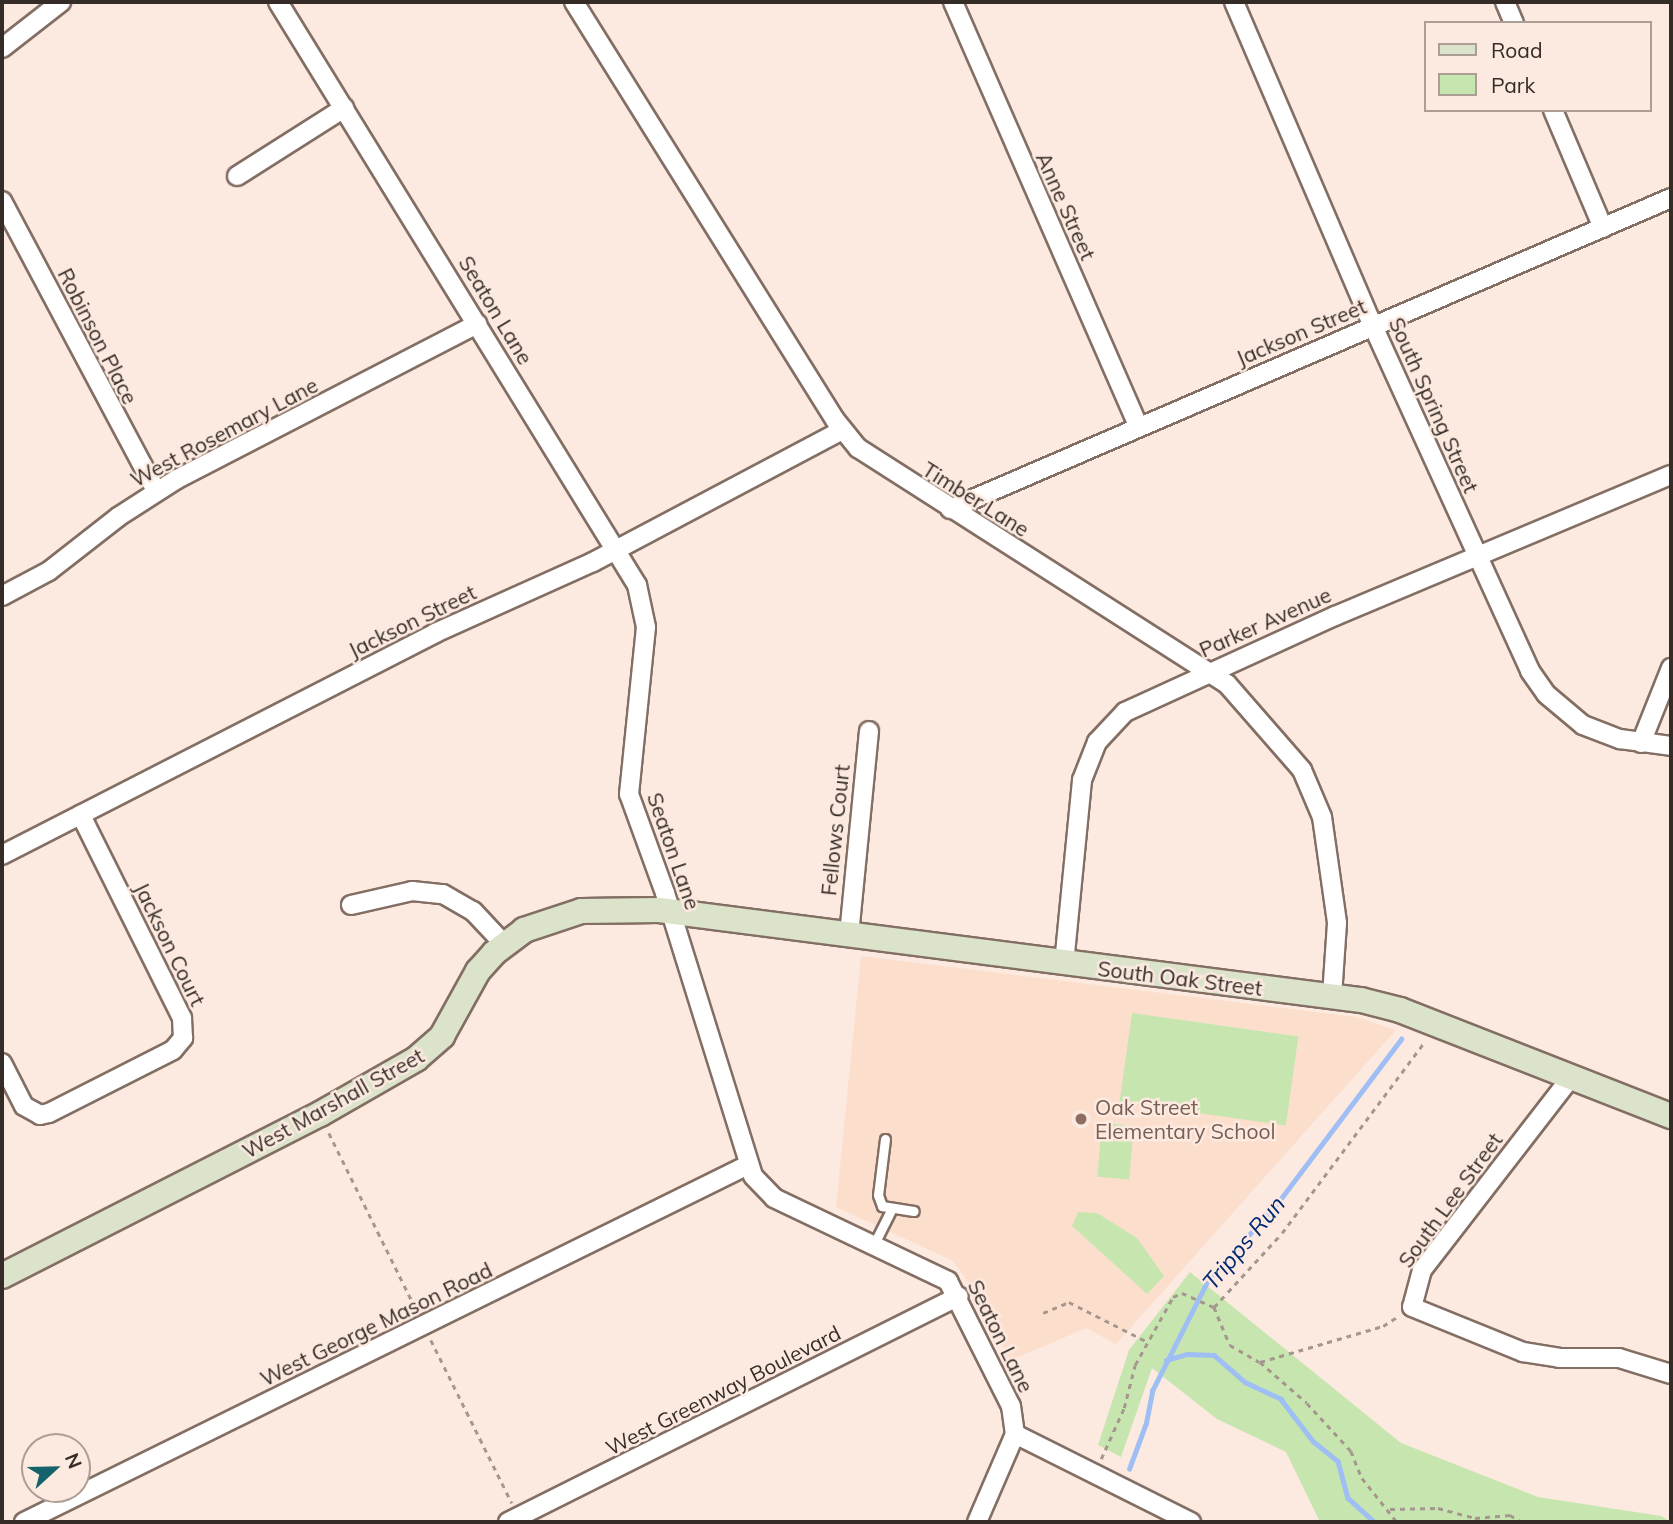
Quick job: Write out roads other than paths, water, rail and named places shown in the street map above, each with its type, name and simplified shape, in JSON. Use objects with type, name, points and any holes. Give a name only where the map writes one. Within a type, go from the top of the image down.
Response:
[{"type":"street","points":[[2,48],[61,2]]},
{"type":"street","name":"Seaton Lane","points":[[278,2],[637,585],[646,627],[629,794],[671,912],[748,1165],[763,1189],[774,1198],[948,1281],[959,1296],[1011,1406],[1015,1434]]},
{"type":"street","name":"Timber Lane","points":[[574,2],[842,430],[873,460],[1235,691],[1302,770],[1318,802],[1337,923],[1332,996]]},
{"type":"street","name":"Anne Street","points":[[953,2],[1139,427]]},
{"type":"street","name":"South Spring Street","points":[[1234,2],[1373,326],[1524,659],[1546,694],[1583,725],[1641,743],[1671,746]]},
{"type":"street","points":[[1505,2],[1513,21]]},
{"type":"street","points":[[237,176],[344,108]]},
{"type":"street","points":[[1554,112],[1603,228]]},
{"type":"street","name":"Jackson Street","points":[[950,509],[1671,198]]},
{"type":"street","name":"Robinson Place","points":[[2,201],[156,491]]},
{"type":"street","name":"West Rosemary Lane","points":[[2,596],[49,571],[156,491],[477,324]]},
{"type":"street","name":"Jackson Street","points":[[2,855],[435,633],[617,550],[842,430]]},
{"type":"street","name":"Parker Avenue","points":[[1064,964],[1082,780],[1097,742],[1125,712],[1209,672],[1476,556],[1671,475]]},
{"type":"street","points":[[1641,743],[1671,668]]},
{"type":"street","name":"Fellows Court","points":[[849,935],[869,731]]},
{"type":"street","name":"Jackson Court","points":[[2,1063],[24,1106],[40,1115],[49,1113],[173,1050],[183,1038],[183,1018],[81,815]]},
{"type":"street","points":[[351,905],[412,891],[443,894],[472,911],[504,944]]},
{"type":"street","name":"West Marshall Street","points":[[2,1276],[320,1114],[416,1059],[442,1036],[478,971],[504,944],[524,930],[572,912],[631,908],[671,912]]},
{"type":"street","name":"South Oak Street","points":[[671,912],[1332,996],[1422,1023],[1572,1076],[1671,1116]]},
{"type":"street","name":"South Lee Street","points":[[1572,1076],[1422,1270],[1412,1307],[1523,1352],[1559,1358],[1619,1358],[1671,1374]]},
{"type":"street","name":"West George Mason Road","points":[[24,1522],[748,1165]]},
{"type":"street","name":"West Greenway Boulevard","points":[[508,1522],[959,1296]]},
{"type":"street","points":[[976,1522],[1015,1434],[1096,1471],[1191,1522]]},
{"type":"lane","points":[[885,1139],[878,1195],[882,1206],[914,1211]]},
{"type":"lane","points":[[873,1246],[892,1208]]},
{"type":"waterway","name":"Tripps Run","points":[[1129,1469],[1146,1423],[1152,1391],[1208,1280],[1276,1205],[1401,1039]]},
{"type":"waterway","points":[[1166,1360],[1187,1354],[1214,1355],[1245,1382],[1281,1399],[1313,1441],[1338,1461],[1348,1498],[1375,1522]]},
{"type":"place","name":"Oak Street Elementary School","points":[[1081,1119]]}]
